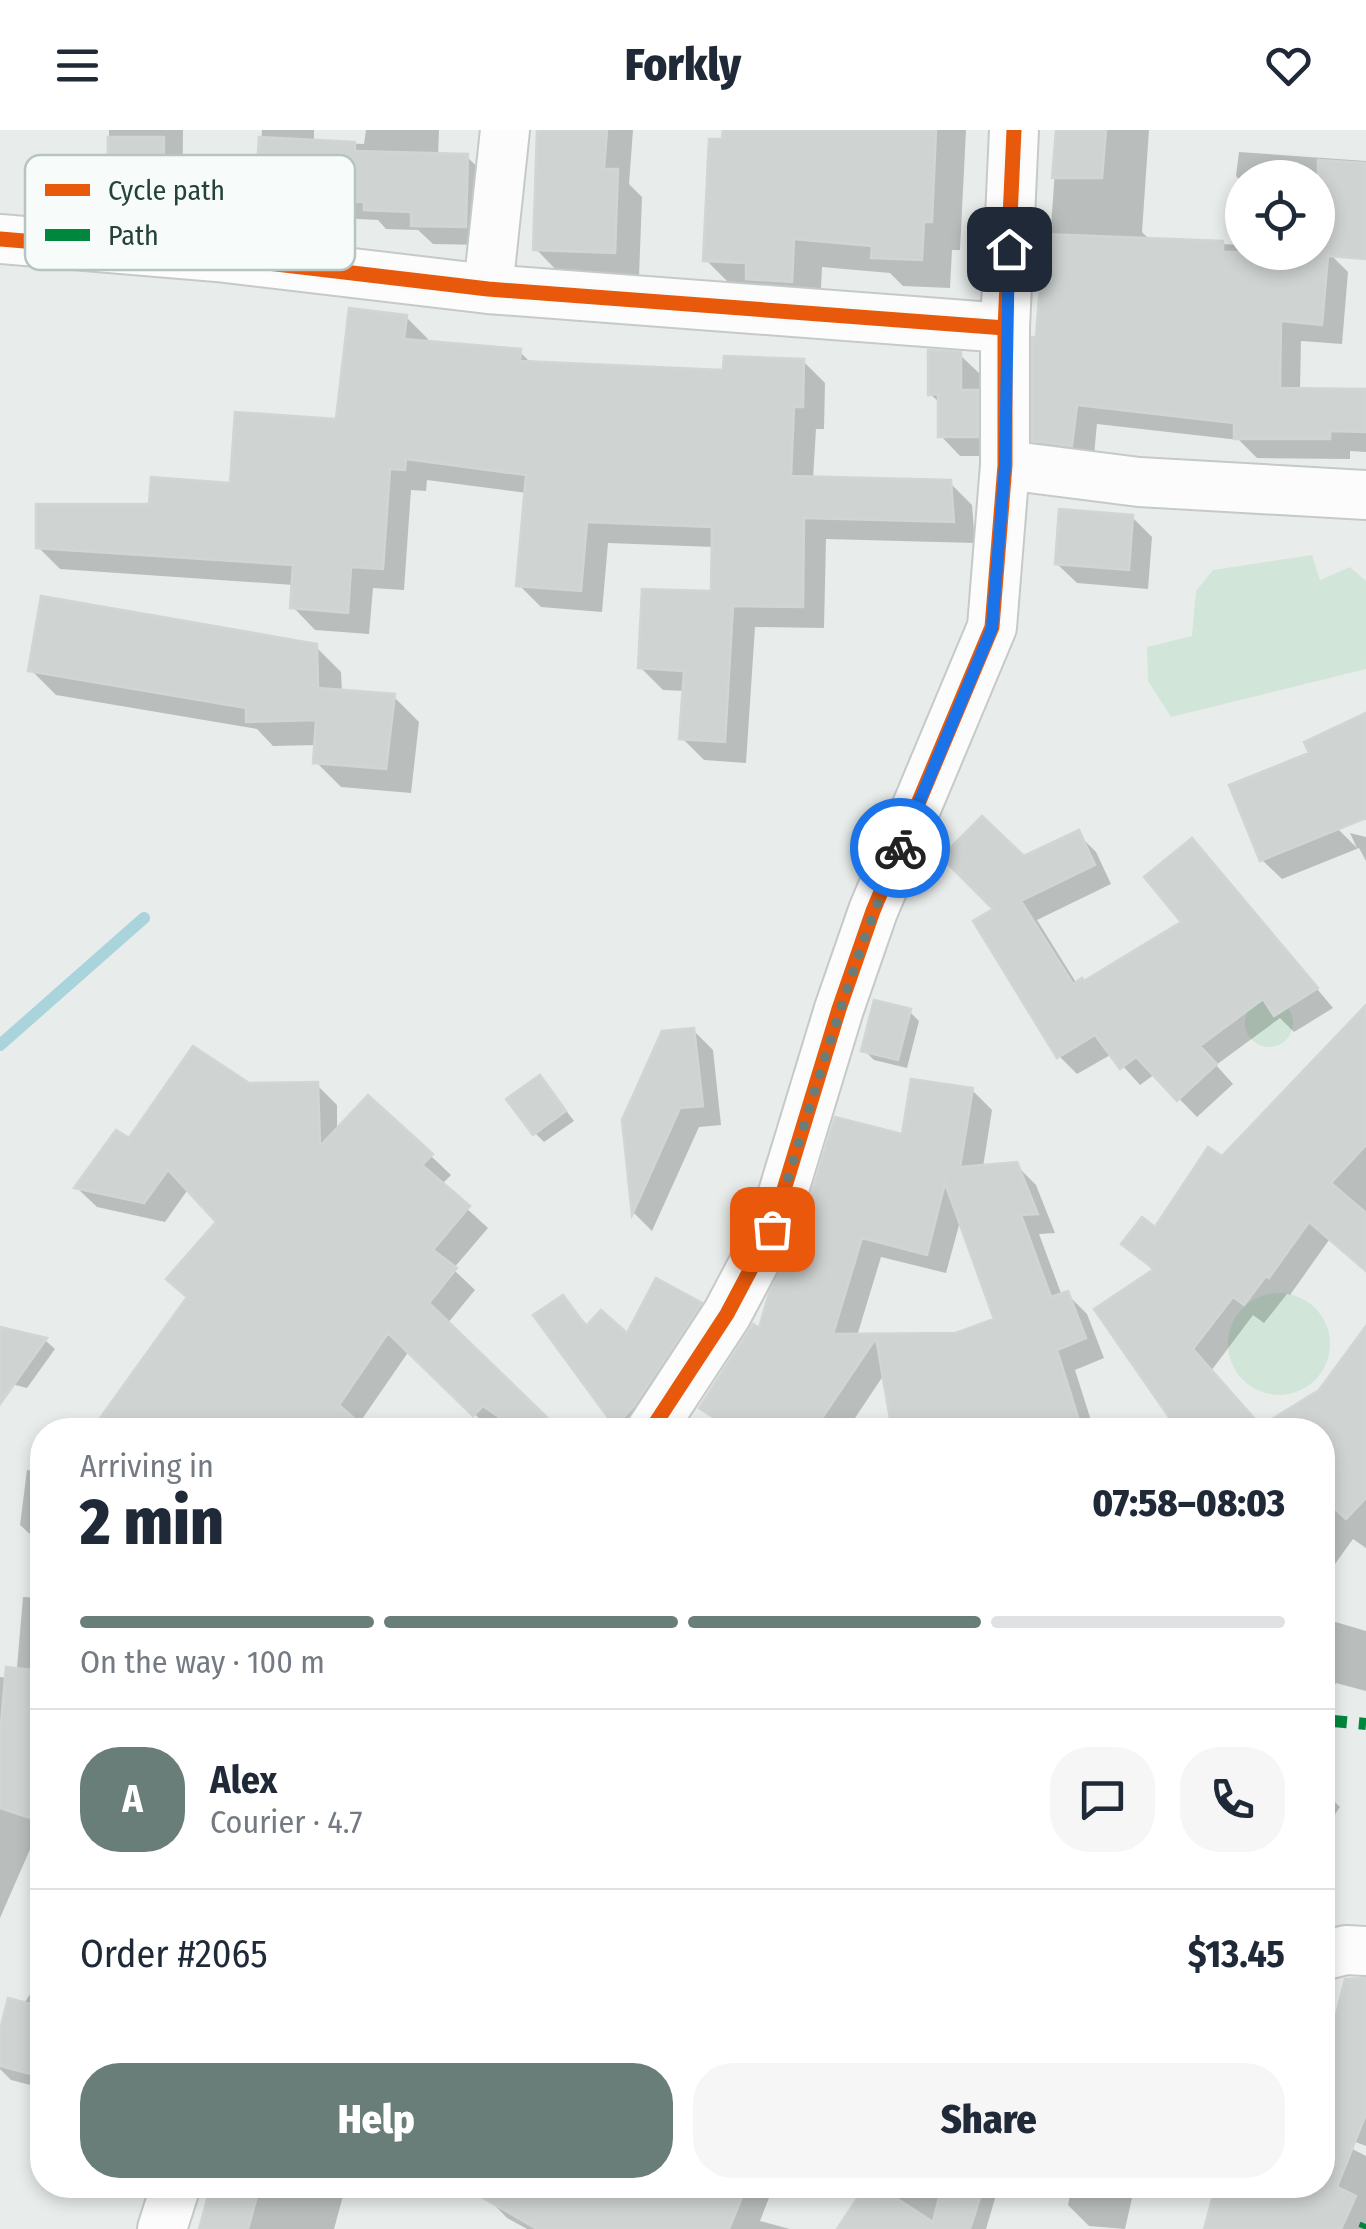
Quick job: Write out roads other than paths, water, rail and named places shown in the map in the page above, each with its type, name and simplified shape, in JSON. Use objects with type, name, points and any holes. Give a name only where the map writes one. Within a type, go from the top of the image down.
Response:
[{"type":"street","points":[[488,289],[505,130]]},
{"type":"street","points":[[659,1418],[727,1314],[772,1229],[873,911],[992,628],[1005,466],[1005,328],[1014,130]]},
{"type":"street","points":[[0,239],[25,241]]},
{"type":"street","points":[[327,270],[488,289],[1005,328]]},
{"type":"street","points":[[1005,466],[1139,482],[1366,495]]},
{"type":"street","points":[[1335,1953],[1366,1951]]},
{"type":"street","points":[[162,2229],[172,2198]]},
{"type":"waterway","points":[[0,1045],[144,918]]}]
